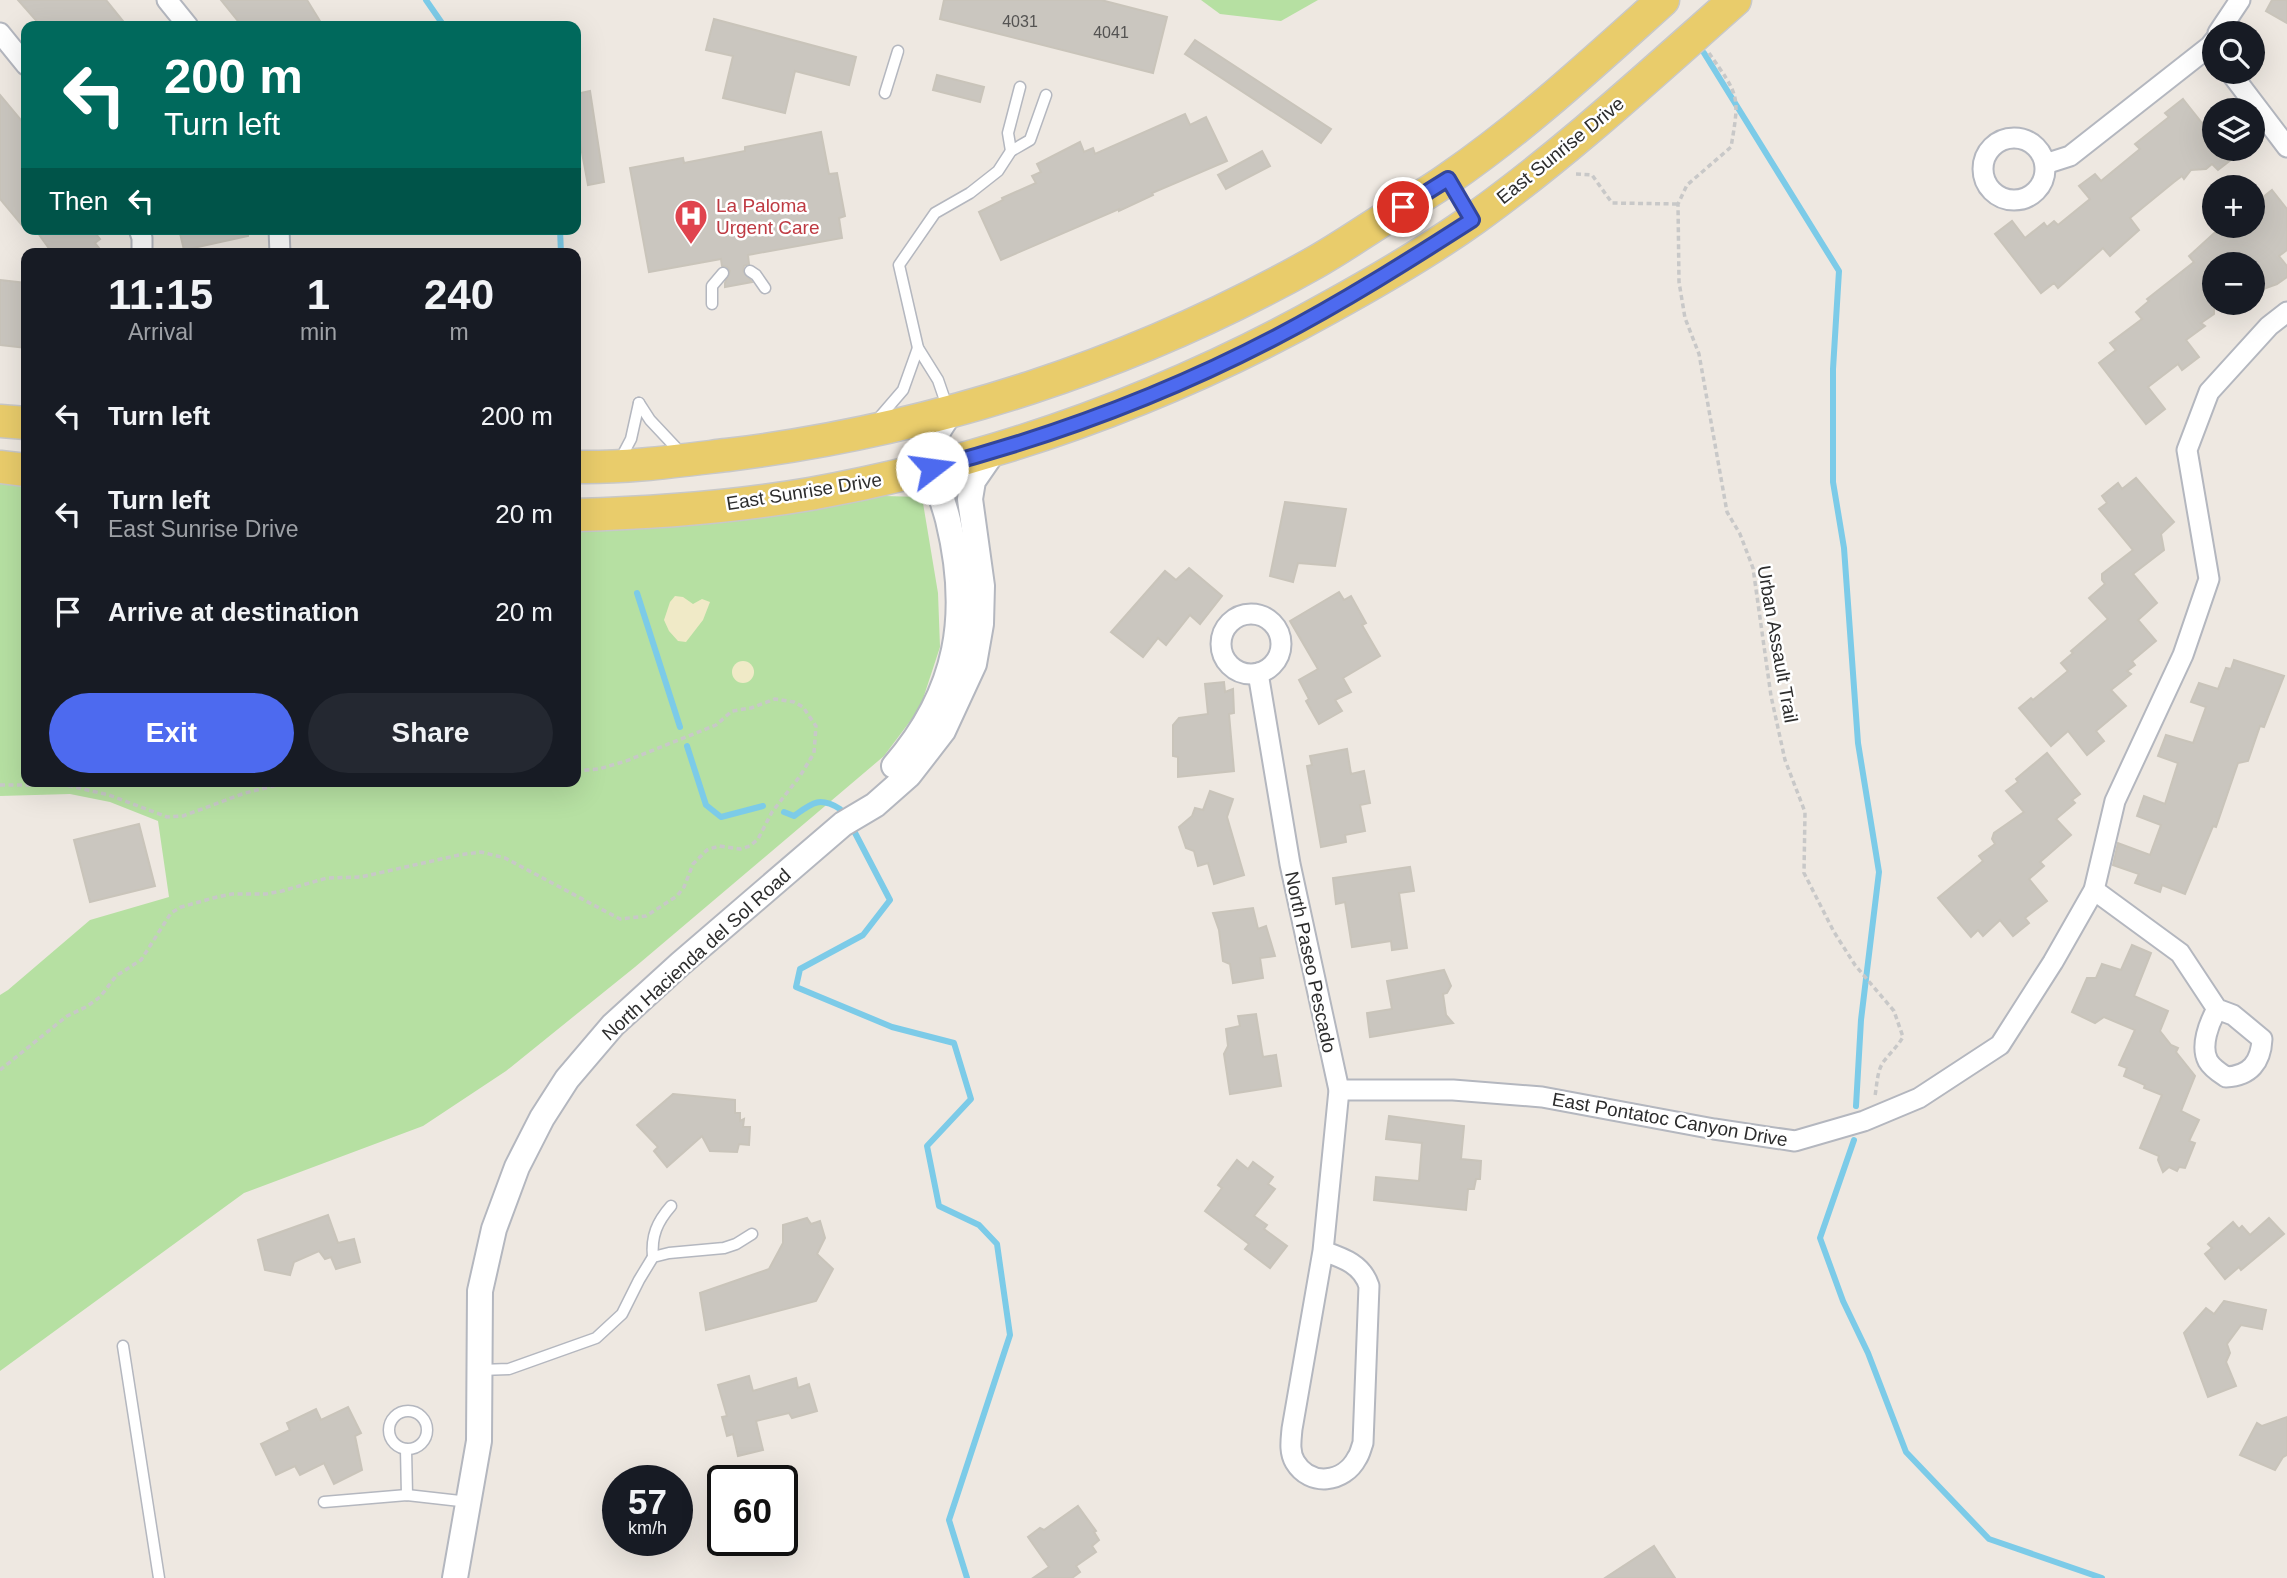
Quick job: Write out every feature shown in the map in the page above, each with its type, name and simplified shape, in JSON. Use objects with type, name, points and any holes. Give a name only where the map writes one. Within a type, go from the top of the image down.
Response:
[{"type":"main road","points":[[581,467],[614,468],[688,460],[791,447],[867,432],[1018,393],[1185,328],[1314,263],[1448,179],[1573,81],[1664,0]]},
{"type":"main road","name":"East Sunrise Drive","points":[[581,515],[705,507],[796,496],[932,468],[993,452],[1120,408],[1193,377],[1275,338],[1373,283],[1472,220],[1598,121],[1735,0]]},
{"type":"main road","points":[[1448,179],[1472,220]]},
{"type":"main road","points":[[0,421],[21,423]]},
{"type":"main road","points":[[0,467],[21,469]]},
{"type":"street","points":[[167,0],[184,21]]},
{"type":"street","points":[[2227,21],[2240,0]]},
{"type":"street","points":[[0,33],[21,59]]},
{"type":"street","points":[[2045,164],[2070,156],[2202,52]]},
{"type":"street","points":[[2239,84],[2287,147]]},
{"type":"street","name":"East Pontatoc Canyon Drive","points":[[1339,1090],[1453,1090],[1542,1097],[1713,1129],[1795,1141],[1864,1121],[1919,1098],[2000,1045],[2053,962],[2094,890],[2115,801],[2183,655],[2209,579],[2187,450],[2209,392],[2269,326],[2287,312]]},
{"type":"street","name":"North Hacienda del Sol Road","points":[[843,824],[861,798],[906,752],[924,726],[952,666],[959,628],[958,585],[948,520],[932,468],[936,435],[950,412]]},
{"type":"street","name":"North Hacienda del Sol Road","points":[[456,1578],[479,1441],[480,1292],[494,1228],[517,1167],[542,1118],[567,1079],[613,1025],[843,824],[875,805],[909,775],[943,731],[974,664],[981,624],[982,586],[970,499],[973,481],[993,452]]},
{"type":"street","name":"North Paseo Pescado","points":[[1258,673],[1290,864],[1339,1090],[1323,1251],[1292,1429],[1291,1448],[1294,1461],[1303,1471],[1318,1480],[1331,1479],[1345,1473],[1357,1459],[1363,1443],[1369,1286],[1362,1272],[1355,1266],[1343,1258],[1323,1251]]},
{"type":"street","points":[[2094,890],[2180,953],[2217,1009]]},
{"type":"lane","points":[[885,93],[898,51]]},
{"type":"lane","points":[[1011,150],[1008,133],[1020,87]]},
{"type":"lane","points":[[950,412],[939,380],[918,348],[899,265],[935,213],[970,193],[998,171],[1011,150],[1030,140],[1046,95]]},
{"type":"lane","points":[[750,271],[765,288]]},
{"type":"lane","points":[[712,304],[712,286],[723,272]]},
{"type":"lane","points":[[867,432],[903,390],[918,348]]},
{"type":"lane","points":[[614,468],[627,449],[639,403],[650,420],[688,460]]},
{"type":"lane","points":[[479,1370],[509,1369],[596,1338],[622,1314],[653,1257],[651,1240],[662,1216],[671,1206]]},
{"type":"lane","points":[[653,1257],[668,1252],[724,1248],[752,1234]]},
{"type":"lane","points":[[123,1346],[159,1578]]},
{"type":"lane","points":[[409,1410],[421,1415],[428,1432],[423,1443],[406,1449],[394,1443],[388,1432],[392,1419],[409,1410]]},
{"type":"lane","points":[[406,1449],[407,1495]]},
{"type":"lane","points":[[324,1502],[407,1495],[470,1502]]},
{"type":"path","points":[[1539,169],[1592,175],[1612,203],[1678,204],[1687,185],[1731,147],[1737,113],[1736,95],[1732,84],[1706,48]]},
{"type":"path","name":"Urban Assault Trail","points":[[1678,204],[1679,282],[1685,318],[1699,354],[1727,512],[1740,534],[1752,568],[1769,685],[1785,760],[1805,812],[1804,873],[1813,896],[1855,965],[1894,1010],[1903,1037],[1878,1072],[1875,1094]]},
{"type":"path","points":[[0,1070],[67,1016],[100,997],[116,976],[141,960],[171,913],[181,907],[225,895],[274,892],[327,878],[361,877],[481,852],[505,858],[620,919],[646,916],[677,896],[684,887],[693,864],[707,850],[719,846],[740,849],[750,846],[758,839],[772,811],[800,776],[814,752],[816,726],[803,707],[794,702],[775,699],[751,708],[732,711],[716,725],[626,761],[599,769],[581,771]]},
{"type":"path","points":[[0,786],[21,786]]},
{"type":"path","points":[[75,787],[109,795],[167,817],[183,816],[269,787]]},
{"type":"green space","points":[[1201,0],[1318,0],[1281,21],[1220,14]]},
{"type":"green space","points":[[0,467],[21,469],[21,787],[581,787],[581,515],[808,494],[922,497],[938,593],[940,647],[920,708],[884,756],[635,967],[506,1071],[423,1126],[244,1193],[0,1371],[0,995],[90,920],[169,897],[158,821],[110,802],[70,794],[0,796]]},
{"type":"sand","points":[[675,596],[683,597],[693,604],[702,599],[710,602],[703,620],[686,642],[678,641],[664,620]]},
{"type":"sand","points":[[743,661],[753,668],[754,672],[747,682],[743,683],[733,676],[732,672],[739,662]]},
{"type":"building","points":[[18,0],[106,0],[123,21],[37,21]]},
{"type":"building","points":[[221,0],[307,0],[320,21],[238,21]]},
{"type":"building","points":[[944,0],[1101,0],[1167,17],[1153,73],[940,19]]},
{"type":"building","points":[[2272,0],[2287,0],[2287,23],[2266,11]]},
{"type":"building","points":[[714,19],[856,57],[849,85],[795,71],[785,113],[723,98],[733,56],[706,50]]},
{"type":"building","points":[[1195,40],[1331,129],[1321,143],[1185,54]]},
{"type":"building","points":[[937,75],[984,87],[980,102],[933,90]]},
{"type":"building","points":[[590,91],[604,182],[588,185],[581,147],[581,93]]},
{"type":"building","points":[[0,95],[21,120],[21,224],[0,199]]},
{"type":"building","points":[[2183,99],[2202,123],[2202,161],[2230,161],[2218,170],[2212,164],[2206,169],[2191,170],[2184,179],[2182,176],[2130,218],[2139,230],[2110,256],[2103,248],[2058,288],[2054,283],[2041,293],[1995,234],[2012,221],[2025,238],[2044,223],[2047,227],[2054,221],[2058,225],[2090,199],[2079,186],[2095,174],[2101,181],[2140,149],[2135,144],[2169,117],[2165,113]]},
{"type":"building","points":[[1185,114],[1190,125],[1206,117],[1227,161],[1152,193],[1153,195],[1119,211],[1001,260],[979,212],[1036,183],[1032,176],[1041,172],[1037,164],[1080,142],[1084,152],[1093,148],[1095,154]]},
{"type":"building","points":[[821,132],[829,174],[837,173],[845,216],[839,218],[842,238],[748,255],[749,264],[744,266],[743,271],[752,282],[725,287],[730,271],[722,266],[721,259],[649,272],[630,168],[683,158],[684,163],[745,151],[745,147]]},
{"type":"building","points":[[1262,151],[1270,166],[1226,189],[1218,175]]},
{"type":"building","points":[[2272,190],[2287,209],[2287,250],[2279,256],[2287,266],[2287,277],[2265,288],[2265,252],[2202,252],[2202,315],[2213,315],[2201,323],[2205,326],[2186,340],[2199,357],[2182,370],[2178,364],[2148,387],[2165,409],[2146,424],[2099,363],[2116,350],[2110,343],[2142,319],[2136,312],[2149,301],[2147,299],[2194,262],[2189,256],[2209,238],[2265,238],[2265,196]]},
{"type":"building","points":[[39,235],[97,235],[100,239],[95,243],[99,248],[49,248]]},
{"type":"building","points":[[180,235],[248,235],[193,248],[184,248]]},
{"type":"building","points":[[0,280],[21,282],[21,347],[0,345]]},
{"type":"building","points":[[2136,478],[2174,522],[2161,534],[2164,550],[2133,574],[2157,603],[2138,620],[2156,641],[2132,661],[2135,665],[2127,671],[2131,674],[2111,690],[2126,706],[2096,731],[2104,741],[2087,755],[2068,731],[2051,746],[2019,708],[2068,671],[2061,663],[2108,619],[2089,598],[2105,584],[2102,574],[2133,550],[2099,509],[2107,503],[2102,496],[2118,483],[2122,489]]},
{"type":"building","points":[[1285,502],[1346,509],[1335,566],[1298,563],[1293,582],[1270,576]]},
{"type":"building","points":[[1189,568],[1222,596],[1200,624],[1190,615],[1166,645],[1158,638],[1143,657],[1111,632],[1165,571],[1176,580]]},
{"type":"building","points":[[1339,592],[1344,600],[1351,596],[1366,623],[1362,625],[1380,656],[1343,678],[1351,692],[1335,700],[1342,711],[1319,724],[1306,701],[1309,699],[1299,680],[1318,669],[1290,621]]},
{"type":"building","points":[[2234,660],[2284,676],[2264,727],[2260,726],[2248,761],[2238,763],[2216,827],[2213,826],[2185,894],[2162,885],[2160,892],[2135,883],[2139,874],[2113,865],[2118,843],[2150,855],[2161,825],[2137,816],[2144,796],[2165,804],[2178,763],[2158,756],[2166,735],[2193,743],[2206,707],[2191,702],[2199,683],[2218,689],[2226,668],[2231,669]]},
{"type":"building","points":[[1224,682],[1225,692],[1233,689],[1234,713],[1229,714],[1234,771],[1178,777],[1178,757],[1173,756],[1173,725],[1179,718],[1208,714],[1205,684]]},
{"type":"building","points":[[1347,749],[1351,774],[1364,771],[1370,803],[1360,805],[1365,831],[1345,835],[1346,842],[1321,847],[1307,766],[1312,765],[1310,756]]},
{"type":"building","points":[[2047,753],[2080,794],[2072,800],[2075,803],[2056,819],[2071,835],[2040,862],[2044,866],[2029,879],[2047,901],[2025,918],[2029,923],[2013,936],[2000,920],[1983,936],[1978,930],[1971,937],[1938,898],[1983,861],[1979,856],[1995,844],[1992,839],[1994,833],[2024,812],[2006,791]]},
{"type":"building","points":[[1210,791],[1233,799],[1227,817],[1244,875],[1214,884],[1208,863],[1198,866],[1194,851],[1186,848],[1179,827],[1192,816],[1195,808],[1203,810]]},
{"type":"building","points":[[139,824],[155,886],[90,902],[74,840]]},
{"type":"building","points":[[1410,867],[1414,891],[1399,893],[1407,948],[1392,950],[1391,941],[1352,947],[1345,902],[1336,904],[1333,878]]},
{"type":"building","points":[[1253,908],[1258,929],[1266,926],[1275,956],[1260,958],[1263,978],[1233,983],[1230,964],[1223,961],[1219,930],[1213,913]]},
{"type":"building","points":[[2132,945],[2151,953],[2134,996],[2168,1011],[2160,1031],[2171,1045],[2178,1048],[2176,1052],[2195,1076],[2181,1111],[2199,1120],[2189,1141],[2195,1143],[2185,1168],[2179,1167],[2177,1171],[2169,1167],[2163,1172],[2159,1156],[2140,1148],[2162,1095],[2124,1076],[2127,1068],[2119,1065],[2135,1030],[2104,1017],[2095,1023],[2072,1012],[2087,978],[2096,978],[2102,964],[2121,970]]},
{"type":"building","points":[[1444,970],[1451,986],[1447,993],[1443,994],[1446,1015],[1453,1023],[1370,1037],[1367,1013],[1392,1009],[1387,981]]},
{"type":"building","points":[[1256,1014],[1263,1057],[1276,1055],[1281,1086],[1230,1094],[1224,1054],[1228,1046],[1226,1029],[1240,1026],[1238,1016]]},
{"type":"building","points":[[673,1094],[735,1100],[735,1113],[740,1113],[740,1121],[744,1119],[743,1127],[750,1127],[749,1145],[739,1144],[737,1152],[710,1151],[702,1136],[667,1167],[654,1151],[658,1147],[637,1125]]},
{"type":"building","points":[[1389,1116],[1464,1126],[1461,1159],[1481,1161],[1480,1179],[1476,1179],[1474,1189],[1468,1189],[1466,1210],[1374,1200],[1376,1177],[1419,1181],[1422,1143],[1386,1139]]},
{"type":"building","points":[[1237,1160],[1248,1169],[1253,1162],[1273,1177],[1268,1184],[1275,1189],[1254,1216],[1267,1225],[1264,1229],[1287,1246],[1270,1268],[1245,1249],[1249,1244],[1205,1211],[1222,1188],[1218,1185]]},
{"type":"building","points":[[328,1215],[338,1243],[354,1239],[360,1262],[336,1269],[331,1257],[325,1259],[319,1251],[294,1262],[290,1275],[265,1270],[258,1240]]},
{"type":"building","points":[[807,1218],[811,1224],[820,1221],[825,1238],[817,1254],[833,1269],[816,1301],[706,1330],[700,1293],[769,1269],[783,1243],[783,1225]]},
{"type":"building","points":[[2269,1218],[2284,1234],[2241,1270],[2239,1267],[2225,1279],[2205,1254],[2212,1248],[2208,1244],[2233,1222],[2239,1229],[2242,1226],[2250,1235]]},
{"type":"building","points":[[2224,1301],[2266,1310],[2262,1329],[2241,1325],[2227,1344],[2230,1353],[2226,1362],[2236,1386],[2208,1397],[2184,1333],[2206,1308],[2214,1314]]},
{"type":"building","points":[[749,1376],[753,1391],[796,1378],[798,1388],[809,1384],[817,1411],[792,1418],[789,1413],[756,1421],[763,1450],[738,1456],[733,1434],[727,1436],[722,1417],[727,1416],[718,1385]]},
{"type":"building","points":[[348,1407],[361,1433],[355,1436],[362,1470],[334,1484],[324,1463],[300,1475],[295,1466],[276,1475],[261,1444],[290,1430],[287,1423],[316,1409],[321,1420]]},
{"type":"building","points":[[2287,1417],[2287,1455],[2275,1470],[2240,1455],[2257,1423],[2262,1426]]},
{"type":"building","points":[[1078,1506],[1096,1531],[1094,1532],[1099,1540],[1092,1546],[1096,1552],[1076,1566],[1080,1572],[1072,1578],[1033,1578],[1049,1567],[1028,1537],[1040,1528],[1044,1530]]},
{"type":"building","points":[[1654,1546],[1675,1578],[1605,1578]]},
{"type":"waterway","points":[[426,0],[441,21]]},
{"type":"waterway","points":[[1704,53],[1839,271],[1833,369],[1833,482],[1844,548],[1858,743],[1879,872],[1861,1020],[1856,1106]]},
{"type":"waterway","points":[[560,235],[561,248]]},
{"type":"waterway","points":[[637,593],[680,727]]},
{"type":"waterway","points":[[687,746],[706,805],[721,817],[763,806]]},
{"type":"waterway","points":[[784,812],[794,816],[821,802],[840,809]]},
{"type":"waterway","points":[[853,829],[890,900],[863,935],[800,969],[796,987],[892,1027],[954,1043],[971,1099],[927,1146],[939,1206],[979,1225],[997,1244],[1010,1335],[949,1520],[967,1578]]},
{"type":"waterway","points":[[1854,1140],[1820,1238],[1843,1301],[1868,1353],[1906,1452],[1989,1539],[2102,1578]]},
{"type":"place","name":"La Paloma Urgent Care","points":[[691,246]]},
{"type":"route","points":[[932,468],[993,452],[1120,408],[1193,377],[1275,338],[1373,283],[1472,220],[1448,179],[1403,207]]}]
